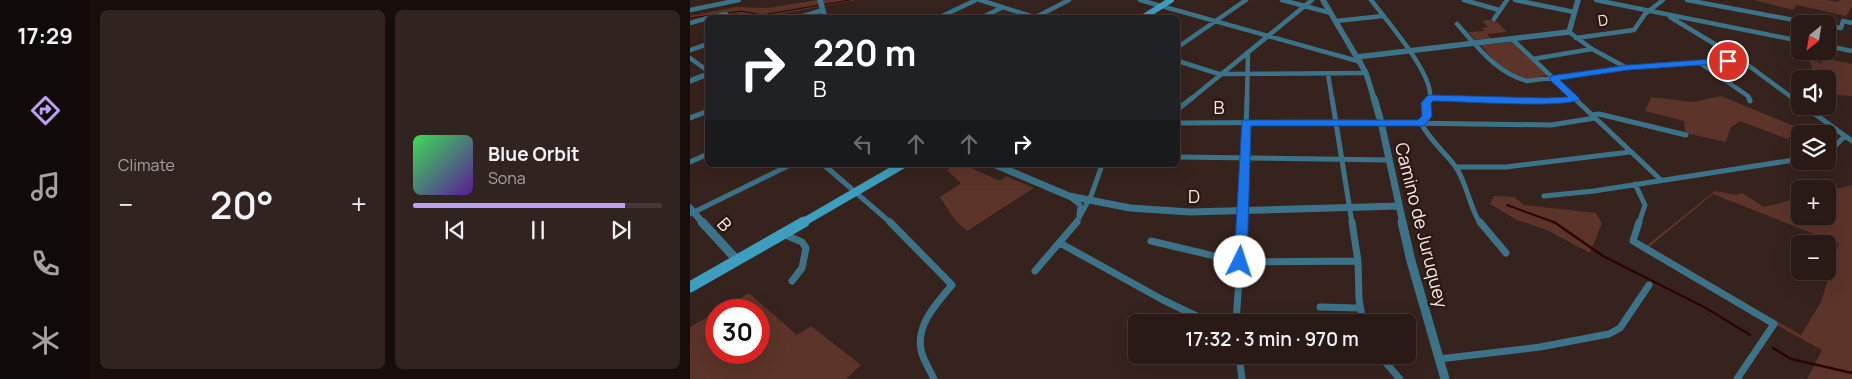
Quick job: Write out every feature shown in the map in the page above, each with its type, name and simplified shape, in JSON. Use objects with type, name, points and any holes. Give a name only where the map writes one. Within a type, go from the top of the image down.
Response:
[{"type":"main road","points":[[1147,15],[1171,0]]},
{"type":"main road","points":[[690,287],[899,167]]},
{"type":"street","points":[[690,10],[739,0]]},
{"type":"street","points":[[944,15],[976,0]]},
{"type":"street","points":[[980,0],[1027,15]]},
{"type":"street","points":[[1037,15],[1069,0]]},
{"type":"street","points":[[1140,0],[1214,22],[1359,59],[1569,32],[1592,49],[1628,68]]},
{"type":"street","points":[[1180,46],[1246,0]]},
{"type":"street","points":[[1282,0],[1331,13]]},
{"type":"street","points":[[1180,107],[1312,0]]},
{"type":"street","name":"Camino de Juruquey","points":[[1323,0],[1366,73],[1381,122],[1412,261],[1445,379]]},
{"type":"street","points":[[1371,0],[1422,67],[1430,85],[1431,98]]},
{"type":"street","points":[[1464,0],[1499,10]]},
{"type":"street","points":[[1494,19],[1507,0]]},
{"type":"street","points":[[1515,0],[1574,12]]},
{"type":"street","points":[[1569,32],[1578,0]]},
{"type":"street","points":[[1596,0],[1791,39]]},
{"type":"street","points":[[1649,10],[1663,0]]},
{"type":"street","points":[[1687,0],[1791,20]]},
{"type":"street","points":[[802,15],[821,4]]},
{"type":"street","points":[[987,15],[1004,7]]},
{"type":"street","name":"D","points":[[1576,38],[1634,30],[1649,10]]},
{"type":"street","points":[[722,15],[726,14]]},
{"type":"street","points":[[1666,14],[1741,60],[1791,96]]},
{"type":"street","points":[[1336,20],[1383,16]]},
{"type":"street","points":[[690,23],[705,19]]},
{"type":"street","points":[[1836,27],[1841,28],[1843,21],[1852,23]]},
{"type":"street","points":[[1457,24],[1497,67],[1515,79],[1527,81],[1628,68],[1741,60]]},
{"type":"street","points":[[1512,39],[1661,180]]},
{"type":"street","points":[[690,50],[705,45]]},
{"type":"street","points":[[1836,48],[1852,51]]},
{"type":"street","points":[[1533,59],[1592,49]]},
{"type":"street","points":[[1237,314],[1244,210],[1248,52]]},
{"type":"street","points":[[690,58],[705,70]]},
{"type":"street","points":[[1180,62],[1219,74],[1366,73]]},
{"type":"street","points":[[1700,63],[1748,96],[1750,101]]},
{"type":"street","points":[[690,81],[705,74]]},
{"type":"street","points":[[1328,74],[1358,261],[1361,314]]},
{"type":"street","points":[[1506,253],[1485,230],[1474,213],[1456,167],[1428,137],[1421,123],[1427,116],[1426,103],[1431,98],[1546,101],[1576,99]]},
{"type":"street","points":[[690,118],[705,112]]},
{"type":"street","name":"B","points":[[1180,123],[1381,122],[1551,125],[1594,117],[1599,114],[1686,135]]},
{"type":"street","points":[[1816,115],[1852,141]]},
{"type":"street","points":[[1836,145],[1844,137]]},
{"type":"street","points":[[1456,167],[1506,167],[1630,152]]},
{"type":"street","points":[[690,162],[705,155]]},
{"type":"street","points":[[1180,157],[1388,160]]},
{"type":"street","points":[[1544,196],[1594,191],[1791,160]]},
{"type":"street","points":[[691,211],[786,167]]},
{"type":"street","points":[[826,167],[920,249],[952,285],[928,315],[922,327],[921,351],[934,379]]},
{"type":"street","name":"D","points":[[1001,167],[1069,196],[1130,208],[1190,212],[1400,206]]},
{"type":"street","points":[[1035,271],[1077,223],[1098,182],[1102,167]]},
{"type":"street","points":[[1635,184],[1645,205],[1633,242],[1774,324],[1737,379]]},
{"type":"street","points":[[1069,196],[1080,206],[1081,212],[1077,223]]},
{"type":"street","name":"B","points":[[691,211],[737,260]]},
{"type":"street","points":[[783,234],[802,242],[806,248],[802,268],[792,281]]},
{"type":"street","points":[[1151,241],[1240,262],[1358,261]]},
{"type":"street","points":[[1060,243],[1163,300],[1192,314]]},
{"type":"street","points":[[1439,359],[1540,347],[1609,334],[1620,328],[1649,285]]},
{"type":"street","points":[[1320,307],[1359,308]]},
{"type":"street","points":[[1240,364],[1242,379]]},
{"type":"street","points":[[1388,364],[1400,379]]},
{"type":"shaded area","points":[[818,0],[856,0],[775,15],[743,15],[736,13],[705,15],[705,17],[690,19],[690,16],[736,7],[767,8]]},
{"type":"shaded area","points":[[1754,0],[1826,0],[1838,2],[1839,0],[1852,0],[1852,7],[1846,16],[1797,5],[1793,10]]},
{"type":"shaded area","points":[[1494,19],[1507,32],[1487,34],[1491,39],[1475,40],[1468,32],[1485,31],[1482,28],[1488,27],[1482,21]]},
{"type":"shaded area","points":[[1511,42],[1547,75],[1524,79],[1499,67],[1481,45]]},
{"type":"shaded area","points":[[1809,60],[1822,63],[1822,60],[1832,60],[1852,64],[1852,96],[1836,94],[1836,70],[1813,70]]},
{"type":"shaded area","points":[[1721,96],[1791,125],[1791,136],[1787,139],[1740,121],[1730,128],[1726,142],[1685,133],[1684,121],[1645,111],[1651,97],[1693,102]]},
{"type":"shaded area","points":[[951,167],[968,167],[1000,181],[1006,176],[1034,188],[967,231],[955,220],[940,197],[961,183],[947,170]]},
{"type":"shaded area","points":[[1852,185],[1852,379],[1807,379],[1822,350],[1760,316],[1646,246],[1715,191],[1736,195],[1742,193],[1764,207],[1791,200],[1791,225],[1713,194],[1649,247],[1801,335],[1821,302],[1828,280],[1836,280],[1836,254],[1839,244],[1836,243],[1836,235],[1816,235],[1791,225],[1836,225],[1836,189]]},
{"type":"shaded area","points":[[1494,196],[1514,197],[1524,205],[1596,213],[1602,223],[1590,253],[1547,230],[1517,220],[1490,204]]},
{"type":"shaded area","points":[[749,293],[756,299],[738,299]]},
{"type":"shaded area","points":[[770,311],[797,335],[811,326],[861,365],[846,379],[690,379],[690,327],[705,318],[705,364],[770,364]]},
{"type":"waterway","points":[[762,15],[850,0]]},
{"type":"waterway","points":[[712,15],[741,11],[762,15]]},
{"type":"waterway","points":[[690,18],[705,16]]},
{"type":"waterway","points":[[1507,205],[1555,223]]},
{"type":"waterway","points":[[1555,223],[1603,256],[1706,308],[1750,335]]},
{"type":"waterway","points":[[1773,348],[1791,359],[1852,373]]},
{"type":"route","points":[[1240,262],[1244,210],[1246,123],[1421,123],[1427,116],[1426,103],[1431,98],[1546,101],[1576,99],[1553,78],[1628,68],[1728,61]]}]
